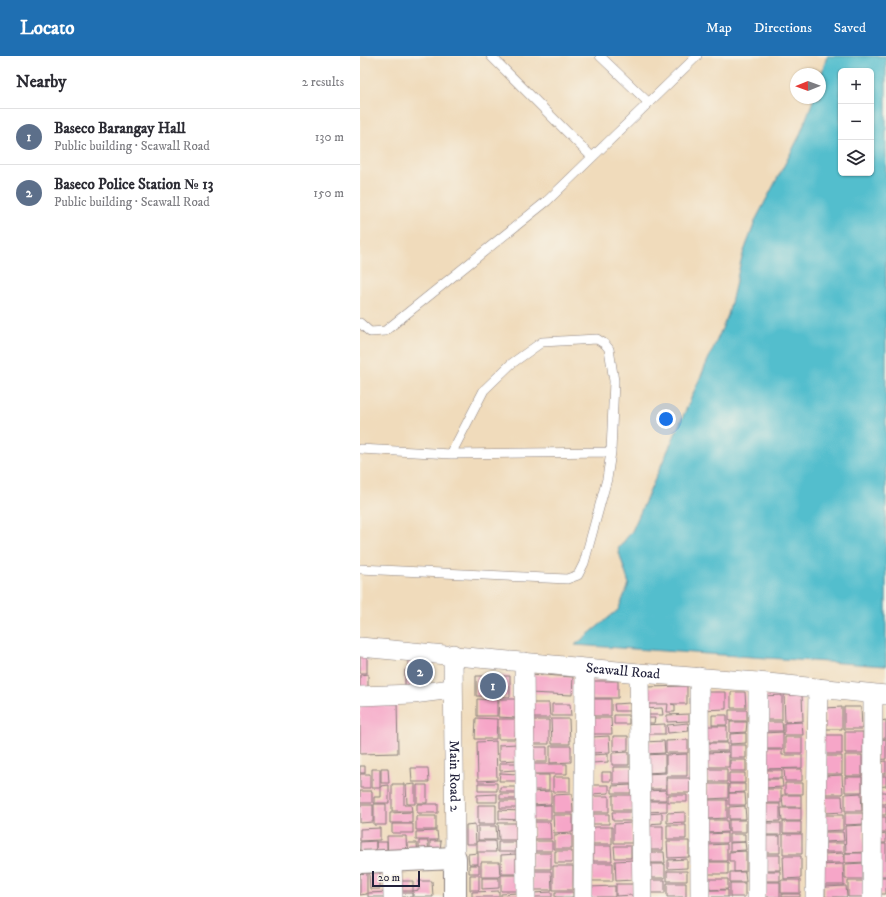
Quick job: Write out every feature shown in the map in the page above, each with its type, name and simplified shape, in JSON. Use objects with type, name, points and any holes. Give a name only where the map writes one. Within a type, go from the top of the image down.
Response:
[{"type":"street","name":"Seawall Road","points":[[360,647],[453,654],[585,669],[758,682],[879,694]]},
{"type":"street","name":"Main Road 2","points":[[453,654],[452,689],[455,897]]},
{"type":"street","points":[[524,662],[526,897]]},
{"type":"street","points":[[583,897],[585,669]]},
{"type":"street","points":[[639,673],[642,897]]},
{"type":"street","points":[[700,678],[700,897]]},
{"type":"street","points":[[756,897],[758,682]]},
{"type":"street","points":[[815,897],[818,688]]},
{"type":"street","points":[[360,696],[413,694],[452,689]]},
{"type":"street","points":[[872,897],[879,694]]},
{"type":"street","points":[[360,862],[392,862],[455,858]]},
{"type":"street","points":[[392,862],[393,897]]},
{"type":"lane","points":[[491,56],[592,157]]},
{"type":"lane","points":[[600,56],[648,102]]},
{"type":"lane","points":[[360,323],[370,332],[385,331],[547,200],[697,56]]},
{"type":"lane","points":[[360,569],[567,579],[578,575],[584,563],[607,478],[611,452],[614,381],[609,349],[605,344],[597,339],[542,342],[511,364],[484,390],[450,454]]},
{"type":"lane","points":[[360,449],[450,454],[611,452]]},
{"type":"water","points":[[827,56],[886,56],[886,666],[575,645],[618,610],[629,584],[618,549],[632,531],[728,315],[742,257],[756,219],[799,137],[812,104],[826,104],[826,68],[823,68]]},
{"type":"building","points":[[367,653],[367,673],[360,673],[360,654]]},
{"type":"building","points":[[408,657],[423,657],[423,667],[408,666]]},
{"type":"building","points":[[405,670],[424,670],[424,687],[405,687]]},
{"type":"building","points":[[368,674],[368,688],[360,688],[360,675]]},
{"type":"building","points":[[530,674],[573,677],[572,695],[529,693]]},
{"type":"building","points":[[476,676],[510,676],[510,697],[476,696]]},
{"type":"building","points":[[589,681],[618,681],[618,698],[589,698]]},
{"type":"building","points":[[687,686],[687,704],[671,704],[675,705],[675,712],[667,712],[668,704],[646,704],[646,687]]},
{"type":"building","points":[[703,692],[726,692],[726,709],[703,710]]},
{"type":"building","points":[[731,692],[745,692],[746,708],[731,708]]},
{"type":"building","points":[[782,695],[782,720],[763,720],[763,696]]},
{"type":"building","points":[[784,695],[802,695],[803,721],[785,722]]},
{"type":"building","points":[[477,699],[497,700],[497,716],[477,716]]},
{"type":"building","points":[[499,699],[517,699],[516,718],[498,717]]},
{"type":"building","points":[[590,699],[611,699],[611,716],[590,716]]},
{"type":"building","points":[[397,700],[398,753],[360,754],[360,701]]},
{"type":"building","points":[[527,703],[549,703],[550,718],[527,718]]},
{"type":"building","points":[[630,703],[631,711],[615,711],[614,704]]},
{"type":"building","points":[[552,704],[570,704],[571,716],[552,716]]},
{"type":"building","points":[[842,707],[842,729],[825,729],[825,708]]},
{"type":"building","points":[[844,707],[861,707],[862,729],[844,729]]},
{"type":"building","points":[[662,708],[663,715],[643,715],[643,709]]},
{"type":"building","points":[[729,710],[747,710],[747,721],[729,721]]},
{"type":"building","points":[[689,714],[689,721],[667,722],[667,715]]},
{"type":"building","points":[[614,715],[629,715],[629,724],[614,724]]},
{"type":"building","points":[[712,715],[727,715],[727,725],[712,725]]},
{"type":"building","points":[[476,718],[497,719],[496,739],[475,739]]},
{"type":"building","points":[[591,718],[611,718],[612,734],[591,734]]},
{"type":"building","points":[[645,718],[655,718],[654,723],[645,723]]},
{"type":"building","points":[[498,719],[516,719],[515,739],[498,739]]},
{"type":"building","points":[[551,719],[569,719],[570,744],[552,744]]},
{"type":"building","points":[[528,720],[549,720],[549,744],[528,744]]},
{"type":"building","points":[[886,720],[886,738],[881,738],[881,721]]},
{"type":"building","points":[[730,722],[747,722],[746,732],[730,733]]},
{"type":"building","points":[[764,722],[782,722],[783,731],[764,731]]},
{"type":"building","points":[[802,722],[803,735],[784,735],[784,723]]},
{"type":"building","points":[[688,723],[689,731],[668,733],[667,725]]},
{"type":"building","points":[[665,724],[665,734],[643,734],[643,725]]},
{"type":"building","points":[[705,726],[727,726],[727,742],[705,742]]},
{"type":"building","points":[[783,732],[783,749],[763,749],[763,733]]},
{"type":"building","points":[[845,732],[863,732],[863,753],[845,753]]},
{"type":"building","points":[[746,733],[746,743],[730,744],[730,734]]},
{"type":"building","points":[[823,735],[842,735],[842,754],[823,754]]},
{"type":"building","points":[[609,736],[610,752],[592,753],[592,737]]},
{"type":"building","points":[[613,736],[628,736],[628,750],[613,751]]},
{"type":"building","points":[[785,737],[802,737],[802,753],[785,753]]},
{"type":"building","points":[[886,739],[886,759],[877,760],[877,740]]},
{"type":"building","points":[[688,740],[688,753],[666,753],[666,741]]},
{"type":"building","points":[[496,741],[497,780],[478,781],[477,742]]},
{"type":"building","points":[[664,741],[665,753],[644,754],[644,742]]},
{"type":"building","points":[[705,743],[728,743],[728,751],[706,751]]},
{"type":"building","points":[[517,744],[517,760],[499,761],[499,745]]},
{"type":"building","points":[[730,745],[746,745],[746,758],[730,758]]},
{"type":"building","points":[[550,746],[571,746],[571,762],[550,763]]},
{"type":"building","points":[[531,747],[547,747],[547,762],[531,762]]},
{"type":"building","points":[[762,750],[782,750],[782,755],[802,755],[802,768],[762,769]]},
{"type":"building","points":[[629,752],[629,765],[612,765],[612,753]]},
{"type":"building","points":[[729,752],[729,767],[706,767],[706,753]]},
{"type":"building","points":[[608,754],[608,762],[592,763],[591,755]]},
{"type":"building","points":[[665,754],[665,772],[645,773],[645,755]]},
{"type":"building","points":[[687,754],[687,776],[666,776],[666,789],[646,789],[645,774],[666,773],[666,755]]},
{"type":"building","points":[[845,755],[862,755],[862,776],[845,776]]},
{"type":"building","points":[[825,756],[842,756],[842,774],[825,774]]},
{"type":"building","points":[[730,760],[746,760],[746,771],[730,771]]},
{"type":"building","points":[[886,761],[886,774],[878,774],[878,762]]},
{"type":"building","points":[[500,763],[516,763],[516,770],[500,771]]},
{"type":"building","points":[[532,764],[567,764],[567,774],[532,774]]},
{"type":"building","points":[[360,766],[365,766],[365,773],[360,773]]},
{"type":"building","points":[[613,767],[632,767],[632,784],[613,784]]},
{"type":"building","points":[[381,768],[388,768],[389,783],[381,783]]},
{"type":"building","points":[[411,768],[428,768],[429,782],[412,782]]},
{"type":"building","points":[[372,769],[380,769],[380,788],[372,788]]},
{"type":"building","points":[[708,769],[727,769],[727,782],[708,782]]},
{"type":"building","points":[[784,769],[802,769],[802,781],[785,781]]},
{"type":"building","points":[[763,770],[782,770],[782,778],[763,778]]},
{"type":"building","points":[[602,772],[611,772],[611,781],[602,781]]},
{"type":"building","points":[[500,773],[518,774],[518,781],[499,781]]},
{"type":"building","points":[[729,773],[745,773],[745,783],[729,783]]},
{"type":"building","points":[[360,774],[370,774],[370,788],[360,788]]},
{"type":"building","points":[[530,775],[549,775],[549,790],[530,790]]},
{"type":"building","points":[[842,775],[843,794],[824,794],[824,776]]},
{"type":"building","points":[[878,776],[886,776],[886,786],[878,787]]},
{"type":"building","points":[[553,777],[570,777],[570,792],[553,792]]},
{"type":"building","points":[[845,777],[862,777],[862,792],[845,792]]},
{"type":"building","points":[[667,778],[690,778],[690,793],[667,793]]},
{"type":"building","points":[[762,779],[782,779],[783,787],[762,788]]},
{"type":"building","points":[[478,783],[497,783],[497,791],[478,791]]},
{"type":"building","points":[[785,783],[803,783],[803,794],[785,794]]},
{"type":"building","points":[[392,784],[404,784],[404,805],[411,805],[412,811],[392,811]]},
{"type":"building","points":[[415,784],[415,804],[407,804],[406,785]]},
{"type":"building","points":[[707,784],[728,784],[728,798],[707,799]]},
{"type":"building","points":[[729,784],[745,784],[745,792],[729,793]]},
{"type":"building","points":[[389,785],[389,803],[374,803],[374,797],[381,797],[381,786]]},
{"type":"building","points":[[417,785],[427,785],[427,803],[417,803]]},
{"type":"building","points":[[590,785],[609,785],[609,793],[590,794]]},
{"type":"building","points":[[631,785],[631,793],[612,793],[612,786]]},
{"type":"building","points":[[500,787],[519,787],[519,792],[500,792]]},
{"type":"building","points":[[762,789],[781,789],[781,803],[762,803]]},
{"type":"building","points":[[666,790],[666,800],[646,800],[646,791]]},
{"type":"building","points":[[360,791],[372,791],[372,803],[360,803]]},
{"type":"building","points":[[551,791],[551,804],[530,805],[530,792]]},
{"type":"building","points":[[878,792],[886,792],[886,804],[878,804]]},
{"type":"building","points":[[729,793],[745,793],[746,805],[729,805]]},
{"type":"building","points":[[861,793],[862,811],[845,811],[845,794]]},
{"type":"building","points":[[497,794],[497,802],[477,802],[477,795]]},
{"type":"building","points":[[500,794],[519,794],[519,799],[500,799]]},
{"type":"building","points":[[572,794],[573,813],[553,813],[553,795]]},
{"type":"building","points":[[613,795],[632,795],[633,810],[613,810]]},
{"type":"building","points":[[668,795],[687,795],[687,802],[668,802]]},
{"type":"building","points":[[782,795],[801,795],[801,807],[783,807]]},
{"type":"building","points":[[590,796],[609,796],[609,812],[590,812]]},
{"type":"building","points":[[825,796],[842,796],[843,812],[826,813]]},
{"type":"building","points":[[707,800],[727,800],[727,818],[707,819]]},
{"type":"building","points":[[500,801],[520,801],[520,808],[500,808]]},
{"type":"building","points":[[646,801],[667,801],[667,811],[646,812]]},
{"type":"building","points":[[374,804],[386,804],[386,825],[374,825]]},
{"type":"building","points":[[417,804],[438,804],[438,813],[417,813]]},
{"type":"building","points":[[760,804],[780,804],[780,821],[760,822]]},
{"type":"building","points":[[360,805],[373,805],[373,822],[360,823]]},
{"type":"building","points":[[478,805],[496,805],[496,824],[478,824]]},
{"type":"building","points":[[551,805],[551,820],[531,820],[531,806]]},
{"type":"building","points":[[745,806],[746,819],[729,819],[729,807]]},
{"type":"building","points":[[879,806],[886,806],[886,815],[879,815]]},
{"type":"building","points":[[781,808],[801,808],[801,821],[782,821]]},
{"type":"building","points":[[499,810],[520,811],[520,820],[499,819]]},
{"type":"building","points":[[412,812],[412,823],[390,823],[390,813]]},
{"type":"building","points":[[612,812],[631,812],[631,821],[613,821]]},
{"type":"building","points":[[685,812],[685,822],[667,823],[667,813]]},
{"type":"building","points":[[662,813],[662,823],[647,824],[646,814]]},
{"type":"building","points":[[845,813],[863,813],[864,824],[845,825]]},
{"type":"building","points":[[590,814],[609,814],[609,824],[590,824]]},
{"type":"building","points":[[553,815],[573,815],[573,832],[554,833]]},
{"type":"building","points":[[824,815],[843,815],[843,830],[824,831]]},
{"type":"building","points":[[416,816],[436,816],[436,830],[416,830]]},
{"type":"building","points":[[879,817],[886,817],[886,833],[880,833]]},
{"type":"building","points":[[707,820],[727,820],[728,832],[707,833]]},
{"type":"building","points":[[729,820],[746,820],[746,832],[729,832]]},
{"type":"building","points":[[533,822],[550,822],[551,839],[533,839]]},
{"type":"building","points":[[783,822],[801,822],[801,833],[783,833]]},
{"type":"building","points":[[498,823],[516,823],[517,840],[499,840]]},
{"type":"building","points":[[631,823],[632,843],[614,843],[614,824]]},
{"type":"building","points":[[761,823],[781,823],[781,835],[761,835]]},
{"type":"building","points":[[392,824],[413,824],[413,833],[392,833]]},
{"type":"building","points":[[475,824],[476,844],[466,844],[466,825]]},
{"type":"building","points":[[667,825],[686,825],[686,839],[667,839]]},
{"type":"building","points":[[864,825],[864,852],[846,853],[845,826]]},
{"type":"building","points":[[478,826],[496,826],[497,840],[478,840]]},
{"type":"building","points":[[646,826],[663,826],[663,850],[646,850]]},
{"type":"building","points":[[588,827],[612,827],[612,844],[588,844]]},
{"type":"building","points":[[380,828],[380,840],[360,841],[360,829]]},
{"type":"building","points":[[437,831],[438,840],[416,840],[416,832]]},
{"type":"building","points":[[825,832],[843,832],[844,841],[825,842]]},
{"type":"building","points":[[727,833],[727,843],[707,843],[707,834]]},
{"type":"building","points":[[572,834],[572,849],[554,849],[554,835]]},
{"type":"building","points":[[729,834],[745,834],[745,842],[729,842]]},
{"type":"building","points":[[783,834],[802,834],[802,854],[783,854]]},
{"type":"building","points":[[886,834],[886,843],[879,843],[879,835]]},
{"type":"building","points":[[387,836],[406,836],[407,860],[388,861]]},
{"type":"building","points":[[760,836],[780,836],[780,853],[761,853]]},
{"type":"building","points":[[376,841],[376,851],[360,852],[360,842]]},
{"type":"building","points":[[419,841],[428,841],[429,859],[419,859]]},
{"type":"building","points":[[430,841],[441,841],[440,850],[430,850]]},
{"type":"building","points":[[477,841],[495,841],[496,852],[477,852]]},
{"type":"building","points":[[532,841],[552,841],[552,851],[531,851]]},
{"type":"building","points":[[667,841],[689,841],[689,857],[668,858]]},
{"type":"building","points":[[376,842],[387,842],[387,860],[376,860]]},
{"type":"building","points":[[498,842],[516,842],[516,852],[498,852]]},
{"type":"building","points":[[745,842],[746,850],[730,851],[730,843]]},
{"type":"building","points":[[408,843],[417,843],[418,859],[409,859]]},
{"type":"building","points":[[825,843],[844,843],[844,852],[825,852]]},
{"type":"building","points":[[727,844],[727,861],[708,861],[708,845]]},
{"type":"building","points":[[878,844],[886,844],[886,876],[877,876]]},
{"type":"building","points":[[593,846],[611,846],[612,861],[593,861]]},
{"type":"building","points":[[614,846],[631,846],[631,858],[615,858]]},
{"type":"building","points":[[555,851],[572,851],[572,863],[555,863]]},
{"type":"building","points":[[746,851],[746,871],[734,872],[734,861],[729,861],[729,852]]},
{"type":"building","points":[[646,852],[664,852],[665,863],[646,863]]},
{"type":"building","points":[[478,853],[478,864],[469,864],[468,854]]},
{"type":"building","points":[[531,853],[551,853],[551,869],[531,869]]},
{"type":"building","points":[[844,853],[844,863],[824,863],[824,854]]},
{"type":"building","points":[[845,853],[865,853],[865,862],[845,863]]},
{"type":"building","points":[[516,854],[516,874],[501,874],[501,855]]},
{"type":"building","points":[[763,855],[780,855],[780,870],[763,870]]},
{"type":"building","points":[[783,856],[801,856],[801,878],[784,879]]},
{"type":"building","points":[[687,859],[687,868],[668,869],[668,860]]},
{"type":"building","points":[[633,860],[633,880],[616,881],[615,861]]},
{"type":"building","points":[[481,862],[499,862],[500,877],[481,877]]},
{"type":"building","points":[[708,862],[728,862],[728,874],[708,874]]},
{"type":"building","points":[[592,863],[613,863],[613,881],[592,881]]},
{"type":"building","points":[[864,863],[864,879],[845,879],[845,864]]},
{"type":"building","points":[[647,864],[665,864],[665,878],[647,878]]},
{"type":"building","points":[[843,864],[844,885],[819,885],[819,865]]},
{"type":"building","points":[[469,865],[479,865],[479,873],[469,873]]},
{"type":"building","points":[[553,866],[573,866],[573,890],[553,890]]},
{"type":"building","points":[[532,871],[551,871],[552,890],[532,890]]},
{"type":"building","points":[[667,871],[687,871],[687,881],[667,881]]},
{"type":"building","points":[[763,871],[780,871],[780,881],[763,881]]},
{"type":"building","points":[[360,872],[367,872],[367,894],[360,895]]},
{"type":"building","points":[[380,872],[380,889],[370,889],[369,873]]},
{"type":"building","points":[[730,872],[745,872],[746,882],[730,882]]},
{"type":"building","points":[[470,875],[479,875],[479,890],[470,890]]},
{"type":"building","points":[[501,875],[519,875],[519,891],[501,891]]},
{"type":"building","points":[[878,877],[886,877],[886,894],[878,894]]},
{"type":"building","points":[[482,878],[499,878],[499,888],[482,889]]},
{"type":"building","points":[[709,879],[728,879],[728,889],[710,890]]},
{"type":"building","points":[[648,880],[665,880],[665,893],[648,893]]},
{"type":"building","points":[[781,880],[800,880],[800,893],[781,893]]},
{"type":"building","points":[[400,881],[413,881],[413,891],[400,891]]},
{"type":"building","points":[[419,881],[432,881],[433,897],[413,897],[413,891],[419,890]]},
{"type":"building","points":[[848,881],[865,881],[865,897],[848,897]]},
{"type":"building","points":[[764,882],[780,882],[780,897],[764,897]]},
{"type":"building","points":[[667,883],[686,883],[686,897],[667,897]]},
{"type":"building","points":[[730,883],[745,883],[745,897],[730,897]]},
{"type":"building","points":[[616,884],[633,884],[633,895],[616,896]]},
{"type":"building","points":[[615,886],[615,897],[589,897],[589,887]]},
{"type":"building","points":[[846,886],[847,897],[825,897],[825,887]]},
{"type":"building","points":[[708,890],[728,890],[728,897],[708,897]]},
{"type":"building","points":[[499,891],[499,897],[472,897],[472,892]]},
{"type":"building","points":[[389,892],[389,897],[368,897],[368,893]]},
{"type":"building","points":[[552,892],[552,897],[532,897],[532,893]]},
{"type":"building","points":[[555,892],[573,892],[573,897],[555,897]]},
{"type":"building","points":[[401,893],[412,893],[412,897],[401,897]]},
{"type":"building","points":[[518,893],[518,897],[501,897],[501,894]]},
{"type":"building","points":[[782,894],[800,894],[800,897],[782,897]]},
{"type":"place","name":"Baseco Police Station № 13","points":[[420,672]]},
{"type":"place","name":"Baseco Barangay Hall","points":[[493,686]]}]
